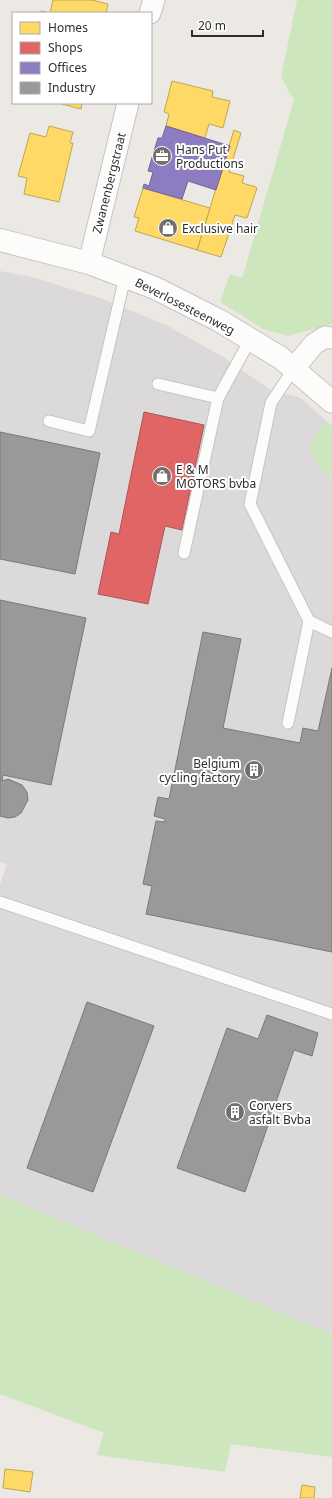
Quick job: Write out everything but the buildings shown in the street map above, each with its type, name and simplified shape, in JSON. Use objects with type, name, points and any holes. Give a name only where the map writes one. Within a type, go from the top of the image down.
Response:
[{"type":"street","points":[[150,12],[154,0]]},
{"type":"street","name":"Zwanenbergstraat","points":[[89,263],[128,104]]},
{"type":"street","name":"Beverlosesteenweg","points":[[0,240],[89,263],[155,288],[220,321],[281,358],[332,402]]},
{"type":"street","points":[[294,368],[314,344],[325,337],[332,338]]},
{"type":"lane","points":[[49,421],[89,431],[126,277]]},
{"type":"lane","points":[[184,553],[218,398],[250,340]]},
{"type":"lane","points":[[294,368],[271,403],[250,504],[309,621],[332,632]]},
{"type":"lane","points":[[158,384],[218,398]]},
{"type":"lane","points":[[288,723],[309,621]]},
{"type":"lane","points":[[0,902],[332,1014]]},
{"type":"shaded area","points":[[0,271],[32,277],[103,299],[168,326],[223,357],[272,391],[299,397],[328,422],[318,429],[317,464],[332,478],[332,1334],[0,1195],[0,884],[7,865],[0,862]]},
{"type":"green space","points":[[297,0],[332,0],[332,324],[288,336],[263,329],[220,302],[230,274],[242,278],[294,100],[281,77]]},
{"type":"green space","points":[[328,422],[332,426],[332,478],[317,464],[310,448],[318,429]]},
{"type":"green space","points":[[0,1195],[332,1334],[332,1457],[231,1444],[225,1472],[97,1455],[104,1433],[0,1394]]},
{"type":"place","name":"Hans Put Productions","points":[[162,156]]},
{"type":"place","name":"Exclusive hair","points":[[168,228]]},
{"type":"place","name":"E & M MOTORS bvba","points":[[162,476]]},
{"type":"place","name":"Belgium cycling factory","points":[[254,770]]},
{"type":"place","name":"Corvers asfalt Bvba","points":[[235,1112]]}]
